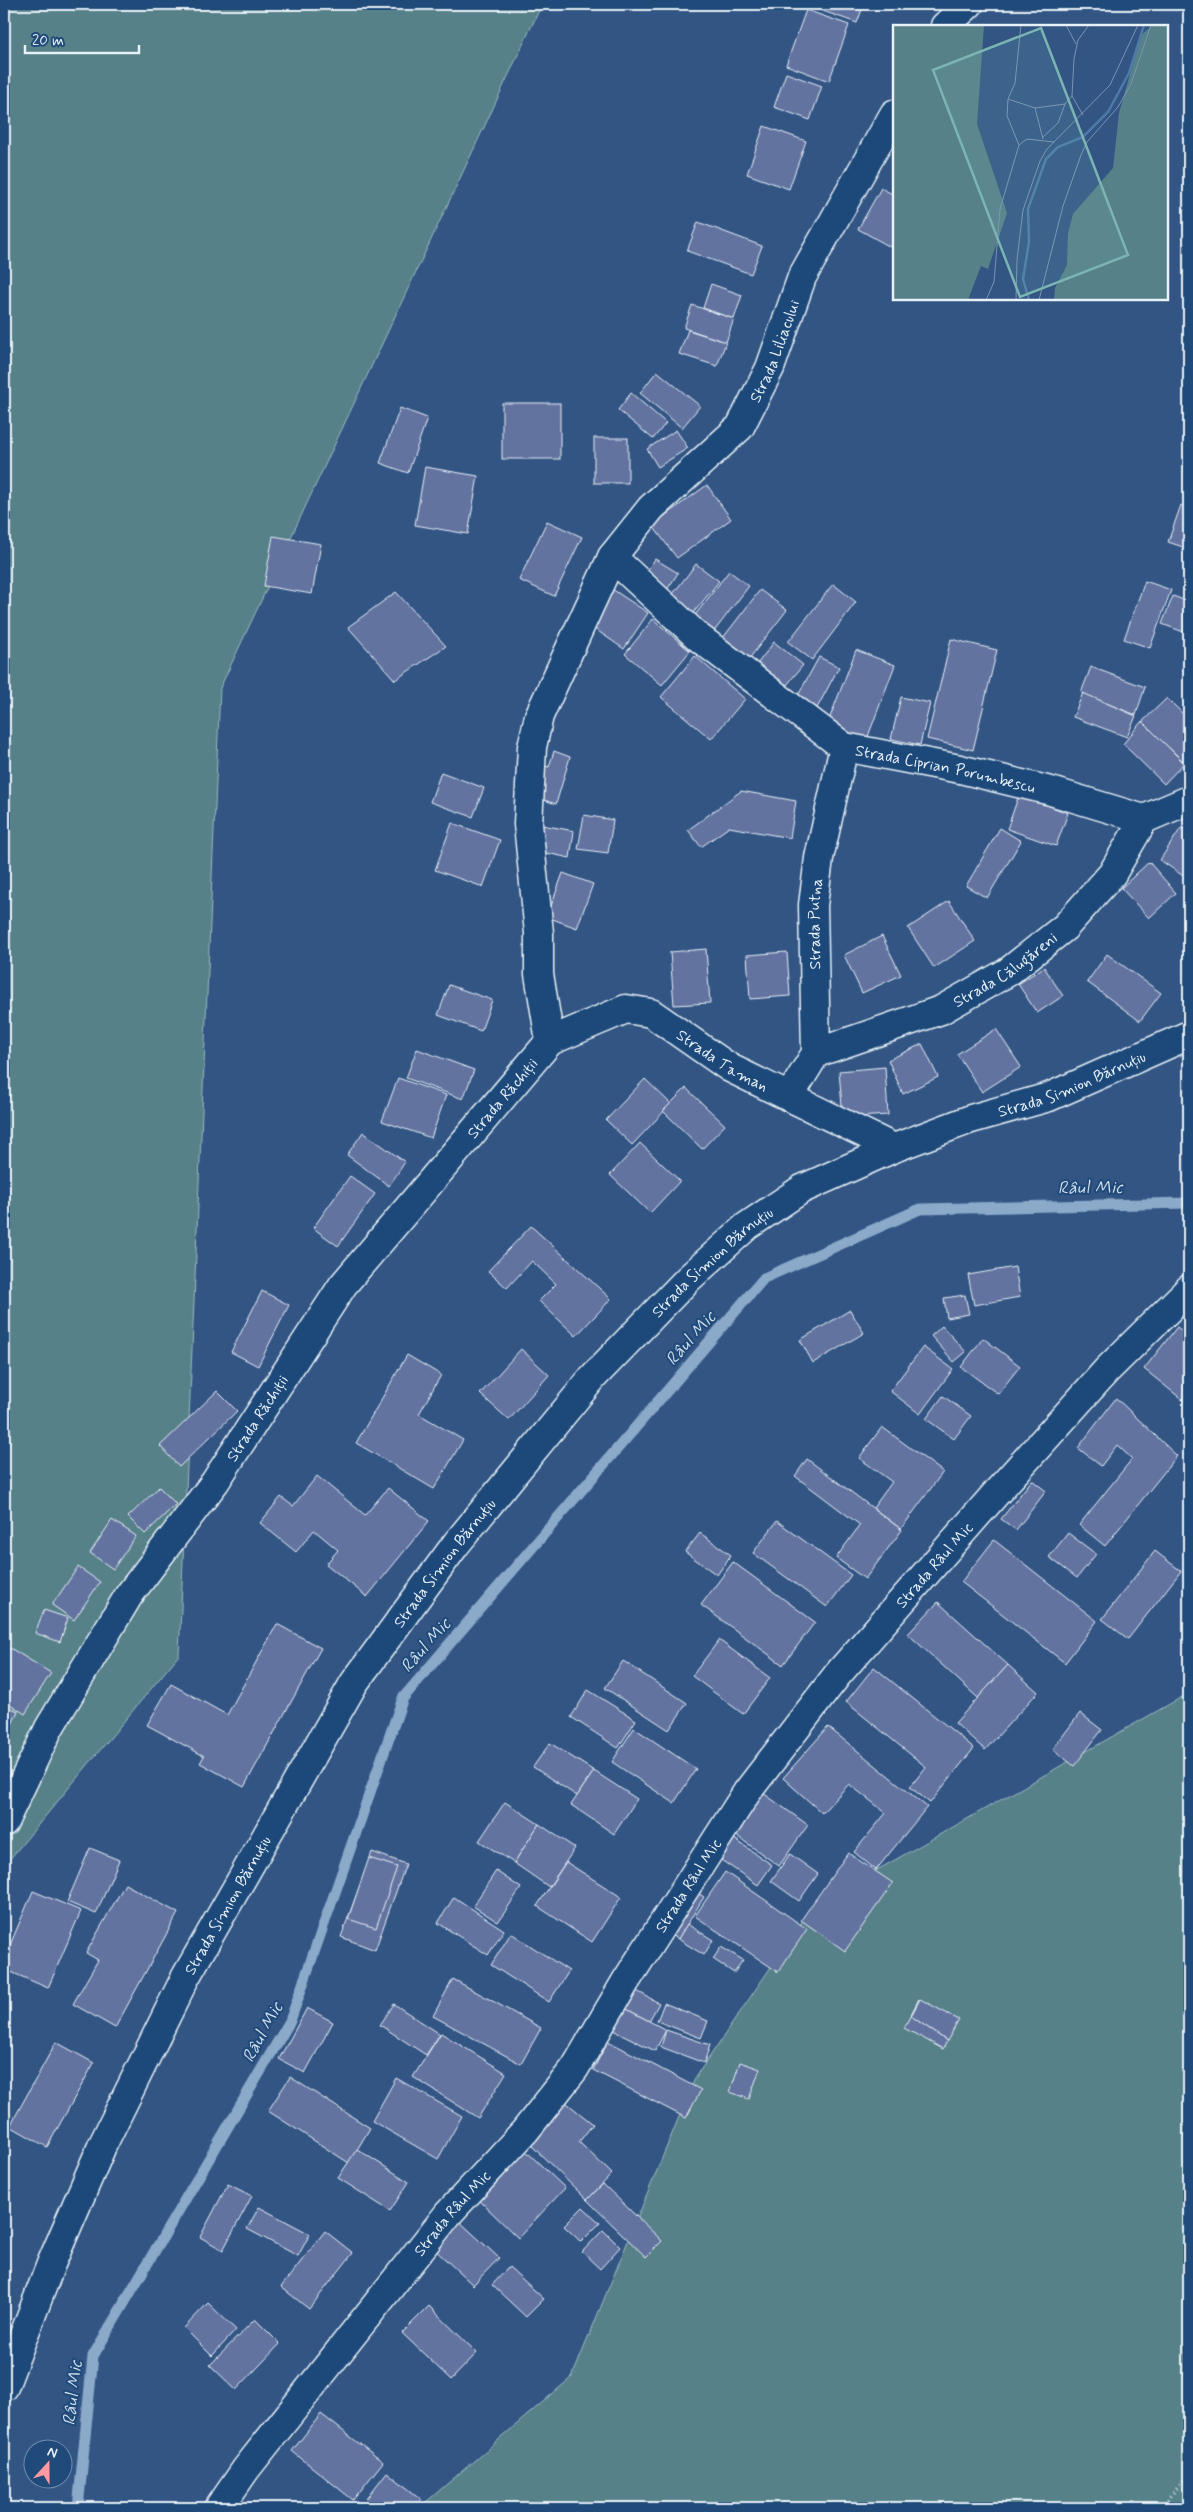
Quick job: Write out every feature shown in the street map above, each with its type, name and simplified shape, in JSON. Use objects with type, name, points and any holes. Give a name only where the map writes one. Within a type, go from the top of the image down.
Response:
[{"type":"street","points":[[946,25],[956,4]]},
{"type":"street","points":[[946,25],[969,4]]},
{"type":"street","name":"Strada Liliacului","points":[[550,1041],[539,974],[539,933],[528,824],[532,747],[539,716],[612,557],[651,508],[740,427],[770,368],[802,277],[893,116]]},
{"type":"street","name":"Strada Ciprian Porumbescu","points":[[612,557],[698,638],[844,747],[988,776],[1051,791],[1144,819]]},
{"type":"street","name":"Strada Putna","points":[[816,1053],[813,904],[819,858],[844,747]]},
{"type":"street","points":[[1144,819],[1189,800]]},
{"type":"street","name":"Strada Călugăreni","points":[[816,1053],[941,1010],[1008,972],[1065,927],[1112,874],[1144,819]]},
{"type":"street","name":"Strada Taman","points":[[550,1041],[626,1009],[651,1013],[730,1068],[894,1148]]},
{"type":"street","name":"Strada Simion Bărnuțiu","points":[[4,2387],[51,2264],[102,2146],[185,1978],[354,1683],[456,1544],[594,1376],[688,1279],[747,1226],[802,1189],[894,1148],[971,1119],[1049,1097],[1189,1035]]},
{"type":"street","name":"Strada Răchiții","points":[[4,1822],[49,1728],[129,1595],[216,1482],[343,1285],[427,1183],[550,1041]]},
{"type":"street","points":[[789,1097],[816,1053]]},
{"type":"street","name":"Strada Râul Mic","points":[[219,2508],[246,2469],[448,2214],[525,2130],[575,2068],[626,1981],[747,1792],[838,1674],[1106,1371],[1189,1289]]},
{"type":"path","points":[[1160,2508],[1189,2474]]},
{"type":"green space","points":[[4,4],[542,4],[220,688],[179,1655],[4,1866]]},
{"type":"green space","points":[[1189,1693],[1189,2508],[419,2508],[572,2377],[695,2078],[812,1907]]},
{"type":"building","points":[[803,4],[864,4],[857,23]]},
{"type":"building","points":[[806,10],[849,25],[829,81],[786,65]]},
{"type":"building","points":[[786,73],[822,86],[810,120],[774,107]]},
{"type":"building","points":[[764,126],[806,141],[789,189],[747,174]]},
{"type":"building","points":[[881,188],[893,194],[893,248],[858,229]]},
{"type":"building","points":[[698,222],[762,246],[751,274],[687,251]]},
{"type":"building","points":[[711,284],[742,295],[734,319],[703,308]]},
{"type":"building","points":[[692,305],[734,319],[726,342],[684,328]]},
{"type":"building","points":[[688,330],[726,342],[717,366],[679,354]]},
{"type":"building","points":[[657,371],[700,406],[682,428],[640,393]]},
{"type":"building","points":[[631,393],[666,423],[653,439],[618,410]]},
{"type":"building","points":[[502,403],[560,403],[560,459],[502,459]]},
{"type":"building","points":[[400,408],[427,418],[408,473],[380,463]]},
{"type":"building","points":[[676,430],[688,448],[658,467],[647,449]]},
{"type":"building","points":[[594,438],[628,438],[628,483],[594,483]]},
{"type":"building","points":[[425,467],[478,476],[468,534],[415,525]]},
{"type":"building","points":[[707,485],[731,519],[677,558],[652,525]]},
{"type":"building","points":[[1181,505],[1189,508],[1189,549],[1168,542]]},
{"type":"building","points":[[547,521],[582,537],[554,596],[519,580]]},
{"type":"building","points":[[273,536],[321,544],[312,594],[264,586]]},
{"type":"building","points":[[655,559],[678,573],[663,596],[640,582]]},
{"type":"building","points":[[696,564],[719,581],[691,616],[669,599]]},
{"type":"building","points":[[729,571],[749,586],[709,638],[689,623]]},
{"type":"building","points":[[1145,581],[1171,590],[1150,648],[1124,639]]},
{"type":"building","points":[[833,584],[856,602],[812,660],[788,642]]},
{"type":"building","points":[[612,589],[648,613],[624,649],[589,625]]},
{"type":"building","points":[[760,590],[787,610],[745,664],[719,643]]},
{"type":"building","points":[[396,592],[446,646],[395,680],[348,627]]},
{"type":"building","points":[[1173,596],[1189,602],[1189,634],[1162,624]]},
{"type":"building","points":[[653,619],[690,651],[662,685],[625,654]]},
{"type":"building","points":[[951,639],[997,650],[973,750],[927,739]]},
{"type":"building","points":[[774,642],[803,665],[783,690],[754,668]]},
{"type":"building","points":[[856,650],[895,665],[867,739],[827,725]]},
{"type":"building","points":[[695,656],[745,699],[711,739],[661,697]]},
{"type":"building","points":[[819,657],[839,667],[816,710],[796,699]]},
{"type":"building","points":[[1091,667],[1145,687],[1136,715],[1081,693]]},
{"type":"building","points":[[1083,693],[1136,716],[1127,737],[1073,717]]},
{"type":"building","points":[[901,697],[930,703],[920,745],[891,739]]},
{"type":"building","points":[[1167,698],[1189,720],[1189,758],[1185,763],[1142,722]]},
{"type":"building","points":[[1142,721],[1184,763],[1164,784],[1123,744]]},
{"type":"building","points":[[554,751],[570,757],[556,804],[538,798],[540,764],[549,767]]},
{"type":"building","points":[[441,772],[484,788],[473,817],[430,802]]},
{"type":"building","points":[[741,791],[796,801],[790,838],[729,827],[701,847],[688,830]]},
{"type":"building","points":[[1019,795],[1068,813],[1056,846],[1007,829]]},
{"type":"building","points":[[584,815],[613,820],[608,853],[578,849]]},
{"type":"building","points":[[452,823],[500,840],[483,887],[435,870]]},
{"type":"building","points":[[542,825],[574,831],[570,858],[537,851]]},
{"type":"building","points":[[1000,828],[1021,841],[987,898],[966,886]]},
{"type":"building","points":[[1181,828],[1189,833],[1189,880],[1160,860]]},
{"type":"building","points":[[1149,862],[1176,893],[1149,918],[1121,888]]},
{"type":"building","points":[[563,873],[593,884],[577,928],[547,917]]},
{"type":"building","points":[[949,901],[975,941],[934,968],[908,928]]},
{"type":"building","points":[[882,936],[901,975],[862,993],[844,955]]},
{"type":"building","points":[[706,949],[710,1003],[674,1005],[670,952]]},
{"type":"building","points":[[787,952],[790,996],[750,999],[747,955]]},
{"type":"building","points":[[1107,954],[1161,993],[1140,1021],[1087,982]]},
{"type":"building","points":[[1044,967],[1063,996],[1037,1013],[1018,984]]},
{"type":"building","points":[[449,985],[492,1000],[481,1031],[438,1015]]},
{"type":"building","points":[[996,1029],[1021,1067],[982,1092],[957,1054]]},
{"type":"building","points":[[922,1044],[938,1077],[903,1094],[888,1060]]},
{"type":"building","points":[[417,1049],[474,1070],[463,1099],[406,1078]]},
{"type":"building","points":[[885,1067],[888,1115],[843,1118],[839,1071]]},
{"type":"building","points":[[398,1078],[446,1095],[431,1138],[382,1121]]},
{"type":"building","points":[[645,1079],[671,1104],[632,1145],[606,1120]]},
{"type":"building","points":[[686,1088],[725,1125],[702,1149],[663,1111]]},
{"type":"building","points":[[363,1132],[405,1162],[389,1186],[347,1155]]},
{"type":"building","points":[[640,1143],[680,1181],[650,1213],[610,1175]]},
{"type":"building","points":[[350,1176],[375,1194],[338,1246],[313,1228]]},
{"type":"building","points":[[531,1226],[611,1299],[576,1336],[539,1301],[556,1284],[532,1261],[507,1288],[488,1271]]},
{"type":"building","points":[[1015,1267],[1020,1297],[974,1305],[968,1275]]},
{"type":"building","points":[[262,1291],[289,1305],[258,1366],[231,1352]]},
{"type":"building","points":[[965,1295],[969,1314],[947,1318],[944,1298]]},
{"type":"building","points":[[850,1310],[864,1333],[813,1363],[800,1340]]},
{"type":"building","points":[[942,1326],[966,1352],[954,1362],[931,1336]]},
{"type":"building","points":[[1177,1327],[1189,1337],[1189,1405],[1144,1369]]},
{"type":"building","points":[[983,1338],[1020,1366],[998,1394],[961,1367]]},
{"type":"building","points":[[923,1347],[953,1369],[920,1414],[890,1391]]},
{"type":"building","points":[[521,1349],[549,1375],[509,1420],[480,1394]]},
{"type":"building","points":[[407,1355],[441,1375],[419,1414],[463,1440],[434,1489],[356,1443]]},
{"type":"building","points":[[217,1391],[237,1411],[179,1467],[160,1446]]},
{"type":"building","points":[[943,1396],[971,1416],[954,1439],[926,1419]]},
{"type":"building","points":[[1116,1398],[1177,1456],[1105,1546],[1079,1525],[1132,1459],[1117,1445],[1101,1466],[1078,1448]]},
{"type":"building","points":[[882,1427],[943,1472],[901,1529],[873,1508],[892,1482],[859,1458]]},
{"type":"building","points":[[807,1459],[902,1530],[865,1579],[836,1558],[860,1525],[795,1476]]},
{"type":"building","points":[[317,1476],[365,1515],[388,1488],[429,1521],[367,1597],[326,1564],[338,1550],[314,1530],[296,1552],[260,1523],[281,1497],[293,1506]]},
{"type":"building","points":[[1032,1480],[1046,1491],[1016,1530],[1001,1519]]},
{"type":"building","points":[[159,1487],[176,1504],[145,1534],[128,1517]]},
{"type":"building","points":[[112,1520],[136,1536],[113,1569],[90,1553]]},
{"type":"building","points":[[777,1521],[851,1575],[827,1607],[753,1553]]},
{"type":"building","points":[[700,1533],[731,1555],[717,1575],[685,1552]]},
{"type":"building","points":[[1068,1533],[1096,1554],[1077,1578],[1049,1557]]},
{"type":"building","points":[[994,1540],[1097,1621],[1065,1663],[961,1582]]},
{"type":"building","points":[[1155,1551],[1181,1571],[1128,1639],[1102,1619]]},
{"type":"building","points":[[733,1562],[815,1622],[783,1665],[701,1605]]},
{"type":"building","points":[[78,1567],[100,1582],[74,1620],[52,1605]]},
{"type":"building","points":[[938,1602],[1008,1665],[978,1698],[908,1634]]},
{"type":"building","points":[[44,1610],[68,1618],[60,1642],[35,1633]]},
{"type":"building","points":[[277,1624],[321,1648],[244,1787],[200,1763],[204,1756],[147,1725],[171,1684],[227,1715]]},
{"type":"building","points":[[719,1640],[770,1678],[743,1714],[692,1676]]},
{"type":"building","points":[[10,1648],[51,1673],[25,1714],[4,1700],[4,1659]]},
{"type":"building","points":[[623,1661],[687,1703],[669,1730],[605,1688]]},
{"type":"building","points":[[1008,1665],[1038,1692],[985,1750],[955,1723]]},
{"type":"building","points":[[874,1667],[974,1748],[930,1803],[910,1787],[926,1767],[846,1702]]},
{"type":"building","points":[[588,1690],[636,1720],[618,1748],[571,1717]]},
{"type":"building","points":[[4,1705],[18,1711],[4,1742]]},
{"type":"building","points":[[1080,1713],[1102,1730],[1074,1766],[1053,1749]]},
{"type":"building","points":[[828,1727],[927,1807],[876,1870],[854,1852],[886,1813],[849,1784],[822,1813],[783,1778]]},
{"type":"building","points":[[634,1728],[696,1769],[674,1803],[612,1762]]},
{"type":"building","points":[[550,1743],[594,1771],[577,1796],[533,1767]]},
{"type":"building","points":[[594,1771],[637,1799],[614,1834],[571,1805]]},
{"type":"building","points":[[756,1788],[808,1825],[779,1866],[727,1829]]},
{"type":"building","points":[[505,1802],[539,1824],[514,1863],[479,1841]]},
{"type":"building","points":[[539,1824],[575,1848],[549,1887],[514,1863]]},
{"type":"building","points":[[730,1836],[772,1865],[758,1885],[715,1856]]},
{"type":"building","points":[[90,1848],[119,1860],[96,1914],[67,1902]]},
{"type":"building","points":[[372,1852],[406,1864],[375,1950],[341,1937]]},
{"type":"building","points":[[848,1853],[893,1883],[845,1951],[801,1920]]},
{"type":"building","points":[[790,1854],[818,1874],[799,1901],[771,1881]]},
{"type":"building","points":[[369,1858],[397,1867],[376,1928],[348,1919]]},
{"type":"building","points":[[566,1862],[621,1897],[592,1942],[537,1906]]},
{"type":"building","points":[[496,1871],[521,1888],[498,1922],[473,1906]]},
{"type":"building","points":[[725,1872],[807,1929],[778,1972],[695,1916]]},
{"type":"building","points":[[125,1884],[178,1913],[115,2028],[73,2004],[98,1960],[86,1953]]},
{"type":"building","points":[[687,1886],[704,1897],[678,1939],[661,1928]]},
{"type":"building","points":[[33,1891],[81,1911],[48,1988],[4,1969],[4,1959]]},
{"type":"building","points":[[454,1897],[504,1930],[488,1955],[438,1923]]},
{"type":"building","points":[[687,1924],[713,1940],[704,1955],[678,1939]]},
{"type":"building","points":[[511,1933],[569,1971],[549,2002],[491,1965]]},
{"type":"building","points":[[721,1947],[743,1960],[734,1973],[713,1959]]},
{"type":"building","points":[[453,1979],[541,2028],[521,2064],[433,2016]]},
{"type":"building","points":[[629,1987],[659,2003],[649,2021],[619,2005]]},
{"type":"building","points":[[919,1999],[911,2016],[947,2041],[943,2049],[904,2028]]},
{"type":"building","points":[[920,1999],[959,2020],[947,2041],[911,2016]]},
{"type":"building","points":[[664,2003],[708,2021],[701,2038],[657,2021]]},
{"type":"building","points":[[394,2004],[440,2034],[426,2055],[380,2025]]},
{"type":"building","points":[[619,2005],[666,2030],[655,2051],[608,2027]]},
{"type":"building","points":[[307,2008],[333,2022],[305,2073],[279,2059]]},
{"type":"building","points":[[666,2030],[710,2045],[704,2063],[661,2047]]},
{"type":"building","points":[[441,2033],[506,2073],[478,2118],[413,2077]]},
{"type":"building","points":[[608,2041],[701,2090],[686,2118],[593,2070]]},
{"type":"building","points":[[56,2042],[94,2063],[47,2147],[10,2126]]},
{"type":"building","points":[[740,2062],[760,2069],[749,2099],[730,2092]]},
{"type":"building","points":[[290,2077],[370,2128],[349,2163],[268,2111]]},
{"type":"building","points":[[396,2078],[462,2116],[438,2159],[372,2121]]},
{"type":"building","points":[[563,2100],[593,2124],[579,2142],[612,2174],[587,2200],[529,2143]]},
{"type":"building","points":[[357,2149],[409,2182],[390,2211],[338,2178]]},
{"type":"building","points":[[525,2150],[565,2188],[518,2238],[478,2199]]},
{"type":"building","points":[[228,2184],[252,2196],[223,2250],[200,2237]]},
{"type":"building","points":[[603,2184],[662,2241],[646,2257],[587,2200]]},
{"type":"building","points":[[259,2207],[310,2234],[298,2256],[247,2229]]},
{"type":"building","points":[[583,2207],[600,2223],[581,2242],[564,2226]]},
{"type":"building","points":[[458,2220],[499,2258],[473,2285],[432,2247]]},
{"type":"building","points":[[603,2230],[620,2247],[600,2269],[582,2252]]},
{"type":"building","points":[[325,2231],[353,2253],[309,2309],[281,2287]]},
{"type":"building","points":[[509,2267],[544,2299],[526,2317],[492,2285]]},
{"type":"building","points":[[208,2303],[236,2330],[212,2356],[184,2328]]},
{"type":"building","points":[[429,2306],[477,2353],[451,2380],[402,2333]]},
{"type":"building","points":[[255,2319],[280,2344],[236,2390],[210,2365]]},
{"type":"building","points":[[321,2414],[383,2462],[353,2500],[292,2451]]},
{"type":"building","points":[[387,2472],[421,2499],[413,2508],[378,2508],[366,2499]]},
{"type":"waterway","name":"Râul Mic","points":[[78,2508],[93,2356],[290,2021],[403,1698],[764,1278],[920,1209],[1189,1203]]}]
